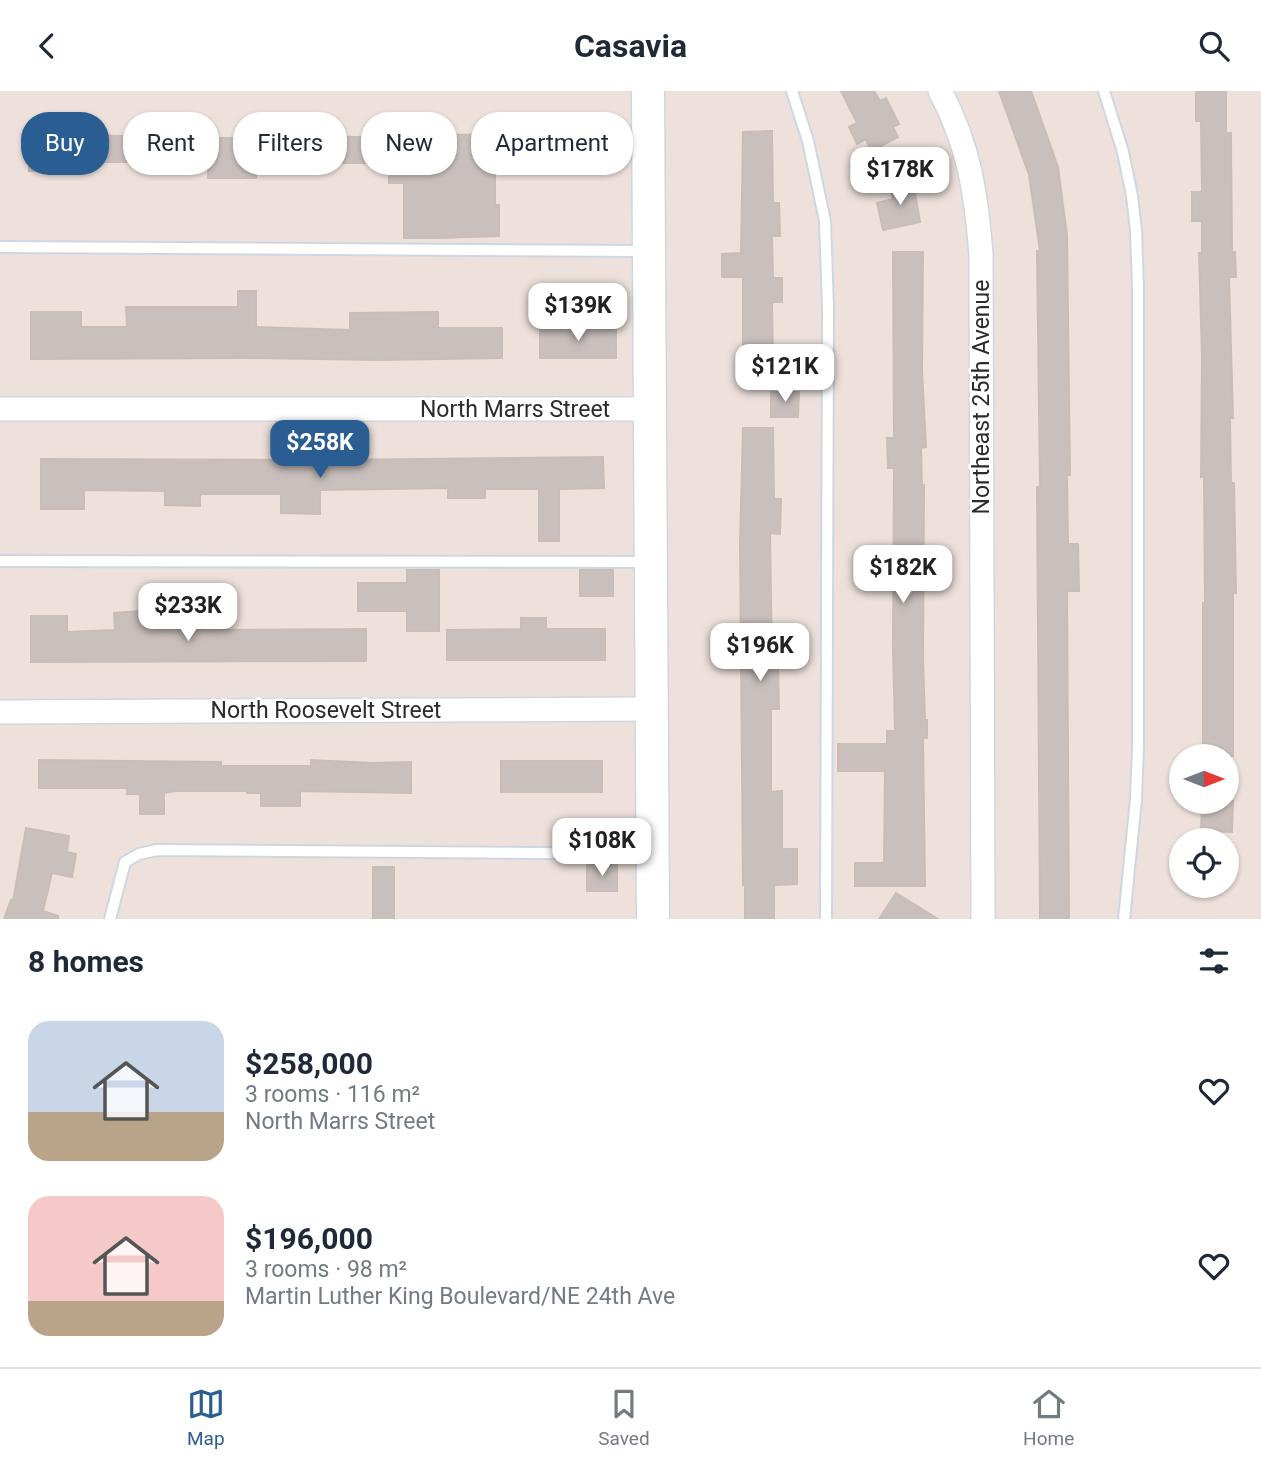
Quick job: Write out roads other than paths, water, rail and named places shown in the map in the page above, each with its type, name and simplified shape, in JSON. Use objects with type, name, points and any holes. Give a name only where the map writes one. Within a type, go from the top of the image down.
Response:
[{"type":"main road","points":[[648,91],[653,562],[653,919]]},
{"type":"street","name":"Northeast 25th Avenue","points":[[940,91],[965,144],[973,177],[981,254],[983,919]]},
{"type":"street","name":"North Marrs Street","points":[[0,409],[651,409]]},
{"type":"street","name":"North Roosevelt Street","points":[[0,712],[652,709]]},
{"type":"lane","points":[[792,91],[808,141],[824,221],[828,308],[826,919]]},
{"type":"lane","points":[[1104,91],[1123,152],[1132,196],[1138,286],[1138,748],[1136,799],[1124,919]]},
{"type":"lane","points":[[0,247],[650,251]]},
{"type":"lane","points":[[0,561],[653,562]]},
{"type":"lane","points":[[110,919],[125,862],[139,854],[157,850],[653,854]]}]
